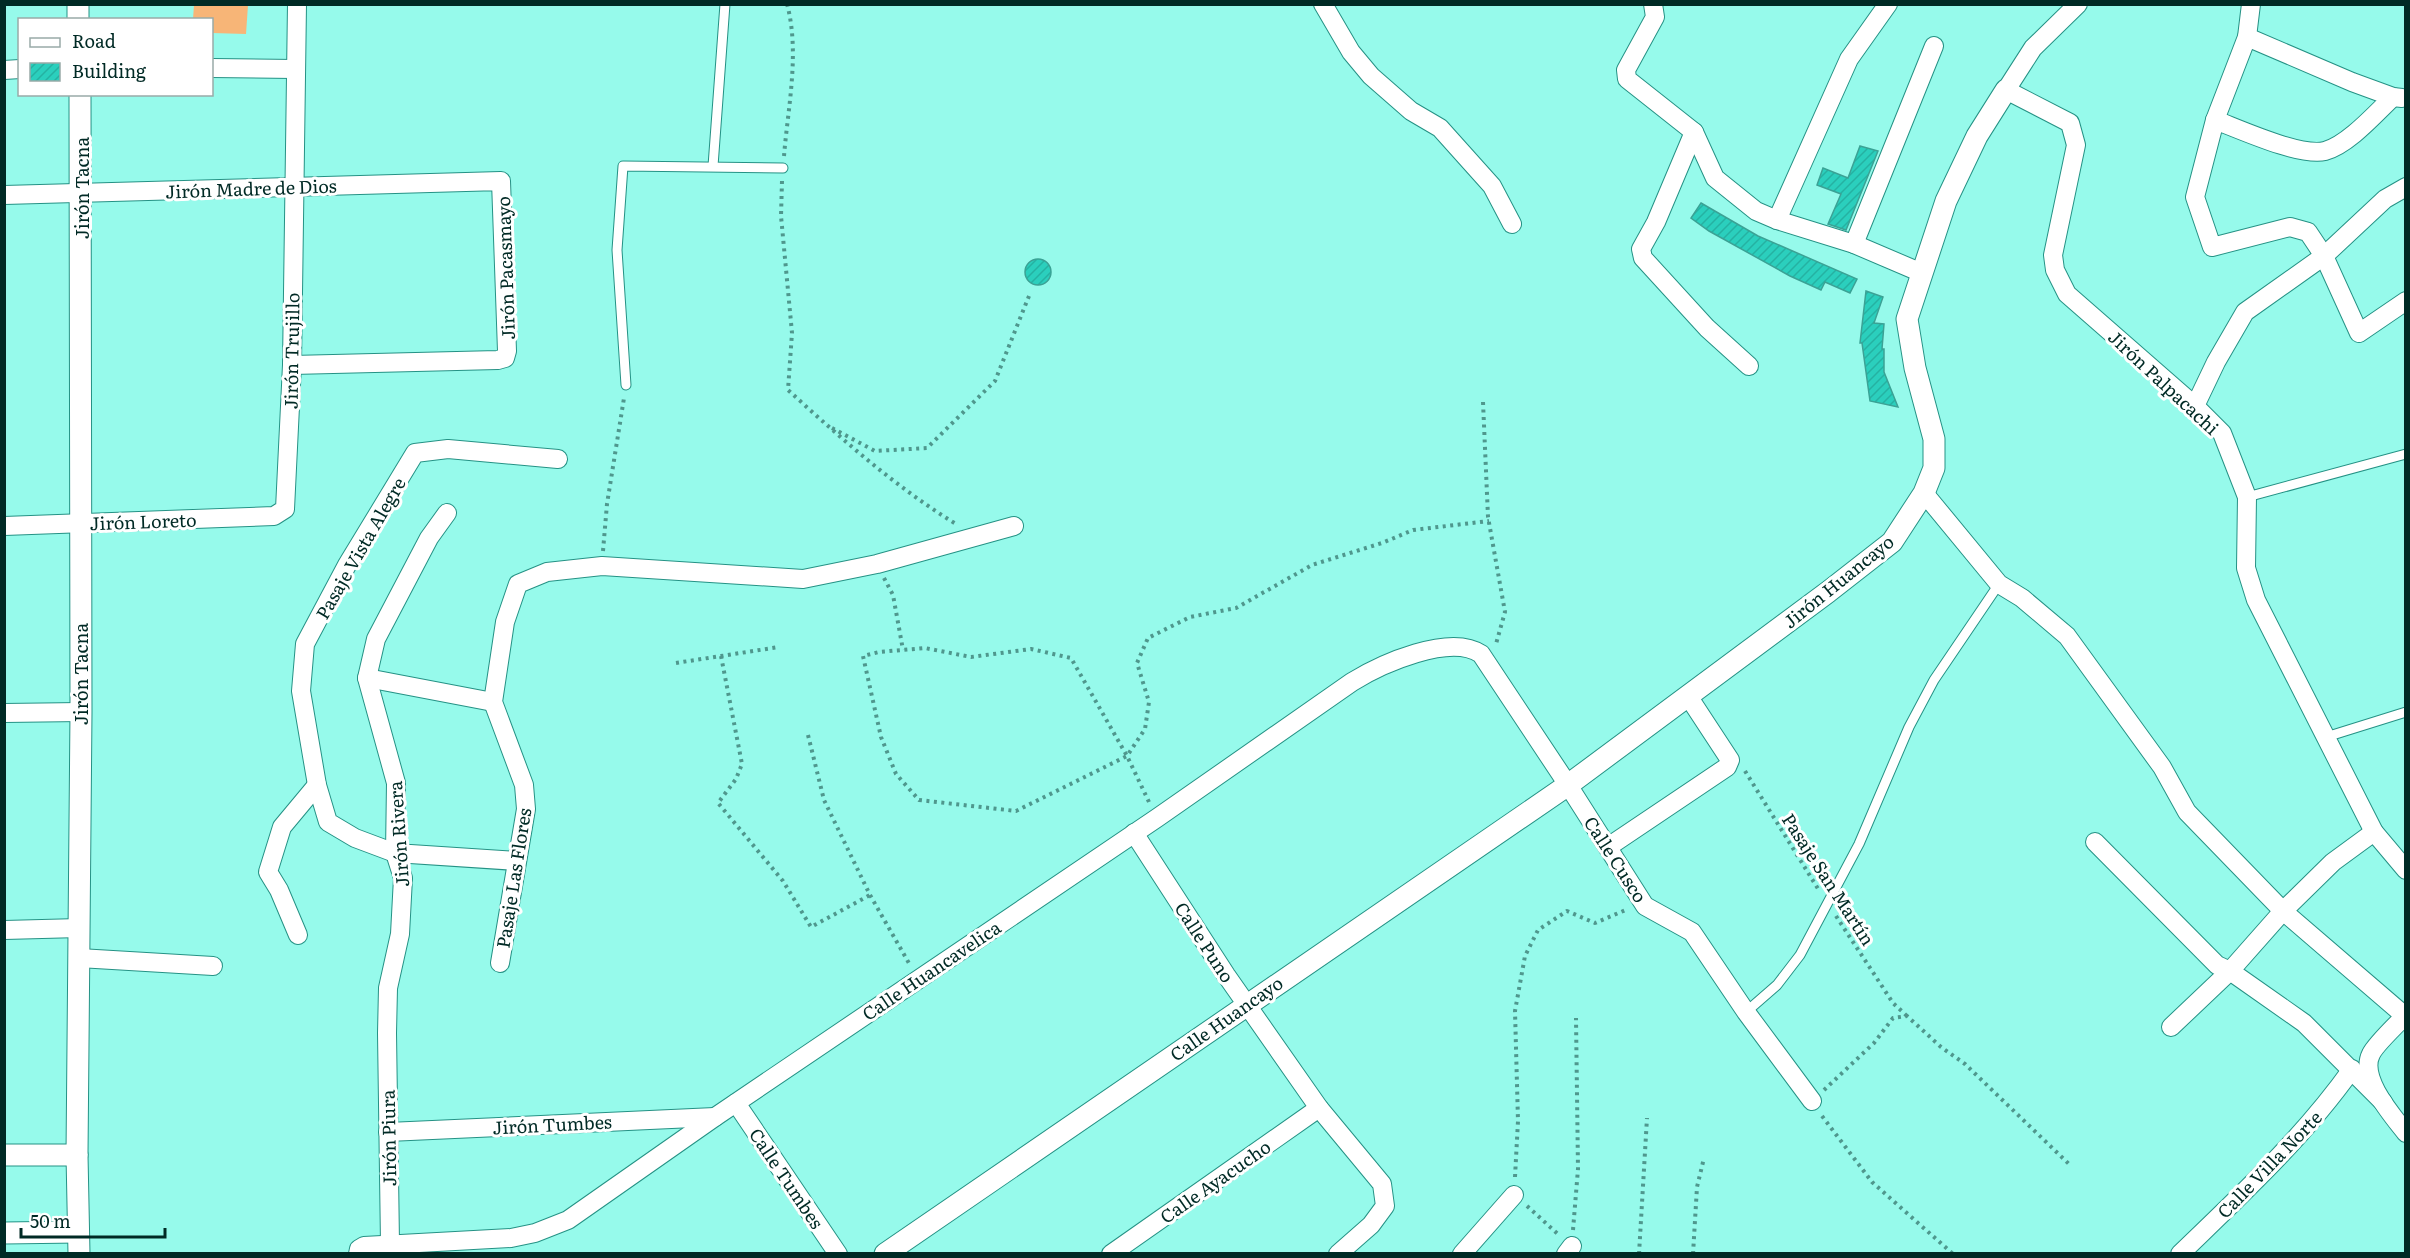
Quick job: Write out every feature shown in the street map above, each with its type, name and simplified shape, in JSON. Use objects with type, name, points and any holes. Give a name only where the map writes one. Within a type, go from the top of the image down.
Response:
[{"type":"street","name":"Jirón Trujillo","points":[[281,513],[286,505],[292,365],[297,4]]},
{"type":"street","points":[[1323,4],[1351,52],[1371,76],[1411,111],[1440,128],[1492,186],[1512,224]]},
{"type":"street","points":[[1653,4],[1655,16],[1626,70],[1628,79],[1694,132],[1715,178],[1756,211],[1777,220],[1854,244],[1922,273]]},
{"type":"street","points":[[1777,220],[1849,59],[1888,4]]},
{"type":"street","points":[[2006,90],[2033,48],[2078,4]]},
{"type":"street","points":[[2251,4],[2247,37],[2214,120],[2195,197],[2212,247],[2290,226],[2308,232],[2324,256],[2359,333],[2406,301]]},
{"type":"street","points":[[2247,37],[2352,82],[2399,98]]},
{"type":"street","points":[[1854,244],[1934,46]]},
{"type":"street","points":[[213,68],[295,69]]},
{"type":"street","name":"Jirón Huancayo","points":[[1568,784],[1892,542],[1924,493],[1934,468],[1934,439],[1915,368],[1907,320],[1946,201],[1977,136],[2006,90]]},
{"type":"street","name":"Jirón Palpacachi","points":[[2006,90],[2070,123],[2076,145],[2053,255],[2055,270],[2067,294],[2195,406],[2222,433],[2247,497],[2246,568],[2256,600],[2374,832],[2406,870]]},
{"type":"street","name":"Jirón Tacna","points":[[79,1254],[77,1155],[81,712],[80,96]]},
{"type":"street","points":[[2214,120],[2294,149],[2324,151],[2346,139],[2399,98]]},
{"type":"street","points":[[1694,132],[1656,222],[1641,249],[1643,258],[1707,328],[1749,366]]},
{"type":"street","name":"Jirón Madre de Dios","points":[[4,195],[498,180]]},
{"type":"street","name":"Jirón Pacasmayo","points":[[292,365],[506,358],[502,185],[498,180]]},
{"type":"street","points":[[2195,406],[2216,362],[2245,312],[2324,256],[2385,199],[2406,187]]},
{"type":"street","name":"Pasaje Vista Alegre","points":[[317,785],[301,691],[305,644],[347,565],[415,453],[448,449],[558,459]]},
{"type":"street","points":[[1924,493],[1999,584],[2022,598],[2067,636],[2162,768],[2187,812],[2283,911],[2405,1016],[2370,1054],[2368,1071],[2383,1102],[2406,1133]]},
{"type":"street","name":"Jirón Loreto","points":[[4,526],[273,516],[281,513]]},
{"type":"street","points":[[447,513],[429,538],[376,639],[366,678],[493,702]]},
{"type":"street","points":[[602,566],[803,579],[877,564],[1014,526]]},
{"type":"street","name":"Pasaje Las Flores","points":[[500,963],[526,809],[524,785],[493,702],[505,622],[518,585],[547,572],[602,566]]},
{"type":"street","name":"Calle Huancavelica","points":[[361,1250],[390,1244],[511,1238],[547,1230],[578,1214],[715,1117],[1366,674],[1408,656],[1426,651],[1460,647],[1468,648],[1486,661]]},
{"type":"street","name":"Calle Cusco","points":[[1486,661],[1568,784],[1645,906],[1692,932],[1746,1012],[1812,1101]]},
{"type":"street","name":"Jirón Rivera","points":[[366,678],[396,783],[395,853],[403,878],[400,934],[388,988],[387,1033]]},
{"type":"street","points":[[1608,847],[1727,767],[1730,760],[1688,696]]},
{"type":"street","points":[[4,713],[81,712]]},
{"type":"street","name":"Calle Huancayo","points":[[885,1254],[1568,784]]},
{"type":"street","points":[[317,785],[328,822],[355,838],[395,853],[516,861]]},
{"type":"street","points":[[298,935],[279,890],[268,872],[282,827],[317,785]]},
{"type":"street","points":[[2171,1027],[2230,971],[2283,911],[2333,862],[2374,832]]},
{"type":"street","name":"Calle Puno","points":[[1134,833],[1246,1004],[1319,1108],[1382,1184],[1385,1206],[1371,1225],[1338,1254]]},
{"type":"street","points":[[2095,842],[2217,965],[2230,971],[2304,1023],[2383,1102]]},
{"type":"street","points":[[4,930],[80,928]]},
{"type":"street","points":[[79,958],[213,966]]},
{"type":"street","name":"Jirón Piura","points":[[387,1033],[390,1244]]},
{"type":"street","name":"Calle Villa Norte","points":[[2180,1254],[2277,1160],[2327,1105],[2352,1069]]},
{"type":"street","name":"Calle Tumbes","points":[[736,1103],[838,1254]]},
{"type":"street","name":"Calle Ayacucho","points":[[1111,1254],[1319,1108]]},
{"type":"street","name":"Jirón Tumbes","points":[[388,1132],[715,1117]]},
{"type":"street","points":[[4,1155],[77,1155]]},
{"type":"street","points":[[1462,1254],[1514,1195]]},
{"type":"street","points":[[4,1233],[78,1232]]},
{"type":"lane","points":[[713,166],[725,4]]},
{"type":"lane","points":[[626,385],[617,249],[623,166],[783,168]]},
{"type":"lane","points":[[2247,497],[2406,454]]},
{"type":"lane","points":[[1746,1012],[1777,985],[1800,955],[1859,844],[1909,727],[1935,680],[1999,584]]},
{"type":"lane","points":[[2326,737],[2406,712]]},
{"type":"path","points":[[788,4],[792,23],[792,68],[781,216],[792,333],[788,390],[918,501],[978,537]]},
{"type":"path","points":[[828,426],[875,451],[927,448],[995,381],[1029,296]]},
{"type":"path","points":[[602,566],[607,504],[626,385]]},
{"type":"path","points":[[1483,402],[1489,521],[1505,612],[1486,661]]},
{"type":"path","points":[[1157,818],[1127,756],[1071,658],[1031,649],[971,657],[925,648],[879,651],[863,656],[881,737],[896,774],[919,800],[1016,811],[1127,756],[1145,729],[1149,702],[1137,663],[1148,638],[1190,617],[1236,608],[1312,565],[1382,543],[1413,530],[1489,521]]},
{"type":"path","points":[[877,564],[893,595],[903,650]]},
{"type":"path","points":[[676,663],[779,647]]},
{"type":"path","points":[[721,656],[742,764],[736,778],[718,803],[783,881],[811,927],[870,895]]},
{"type":"path","points":[[808,735],[824,800],[870,895],[918,979]]},
{"type":"path","name":"Pasaje San Martín","points":[[1730,760],[1738,760],[1893,1003],[1941,1047],[1965,1064],[2070,1165]]},
{"type":"path","points":[[1569,1250],[1514,1195],[1518,1121],[1515,1011],[1525,956],[1538,930],[1567,912],[1595,923],[1624,911],[1641,899]]},
{"type":"path","points":[[1907,1016],[1893,1018],[1874,1043],[1812,1101],[1872,1182],[1953,1254]]},
{"type":"path","points":[[1569,1250],[1578,1169],[1576,1018]]},
{"type":"path","points":[[1639,1254],[1647,1118]]},
{"type":"path","points":[[1693,1254],[1697,1186],[1704,1158]]},
{"type":"shaded area","points":[[194,5],[248,5],[246,34],[213,33],[213,18],[193,18]]},
{"type":"building","points":[[1860,146],[1878,151],[1846,230],[1828,224],[1841,194],[1817,185],[1823,168],[1848,178]]},
{"type":"building","points":[[1701,203],[1758,236],[1857,279],[1850,293],[1825,282],[1821,290],[1790,276],[1709,231],[1691,218]]},
{"type":"building","points":[[1038,259],[1047,263],[1051,272],[1047,281],[1038,285],[1029,281],[1025,272],[1029,263]]},
{"type":"building","points":[[1866,291],[1883,297],[1874,323],[1884,324],[1882,349],[1884,349],[1884,372],[1898,407],[1870,401],[1862,343],[1860,343]]}]
